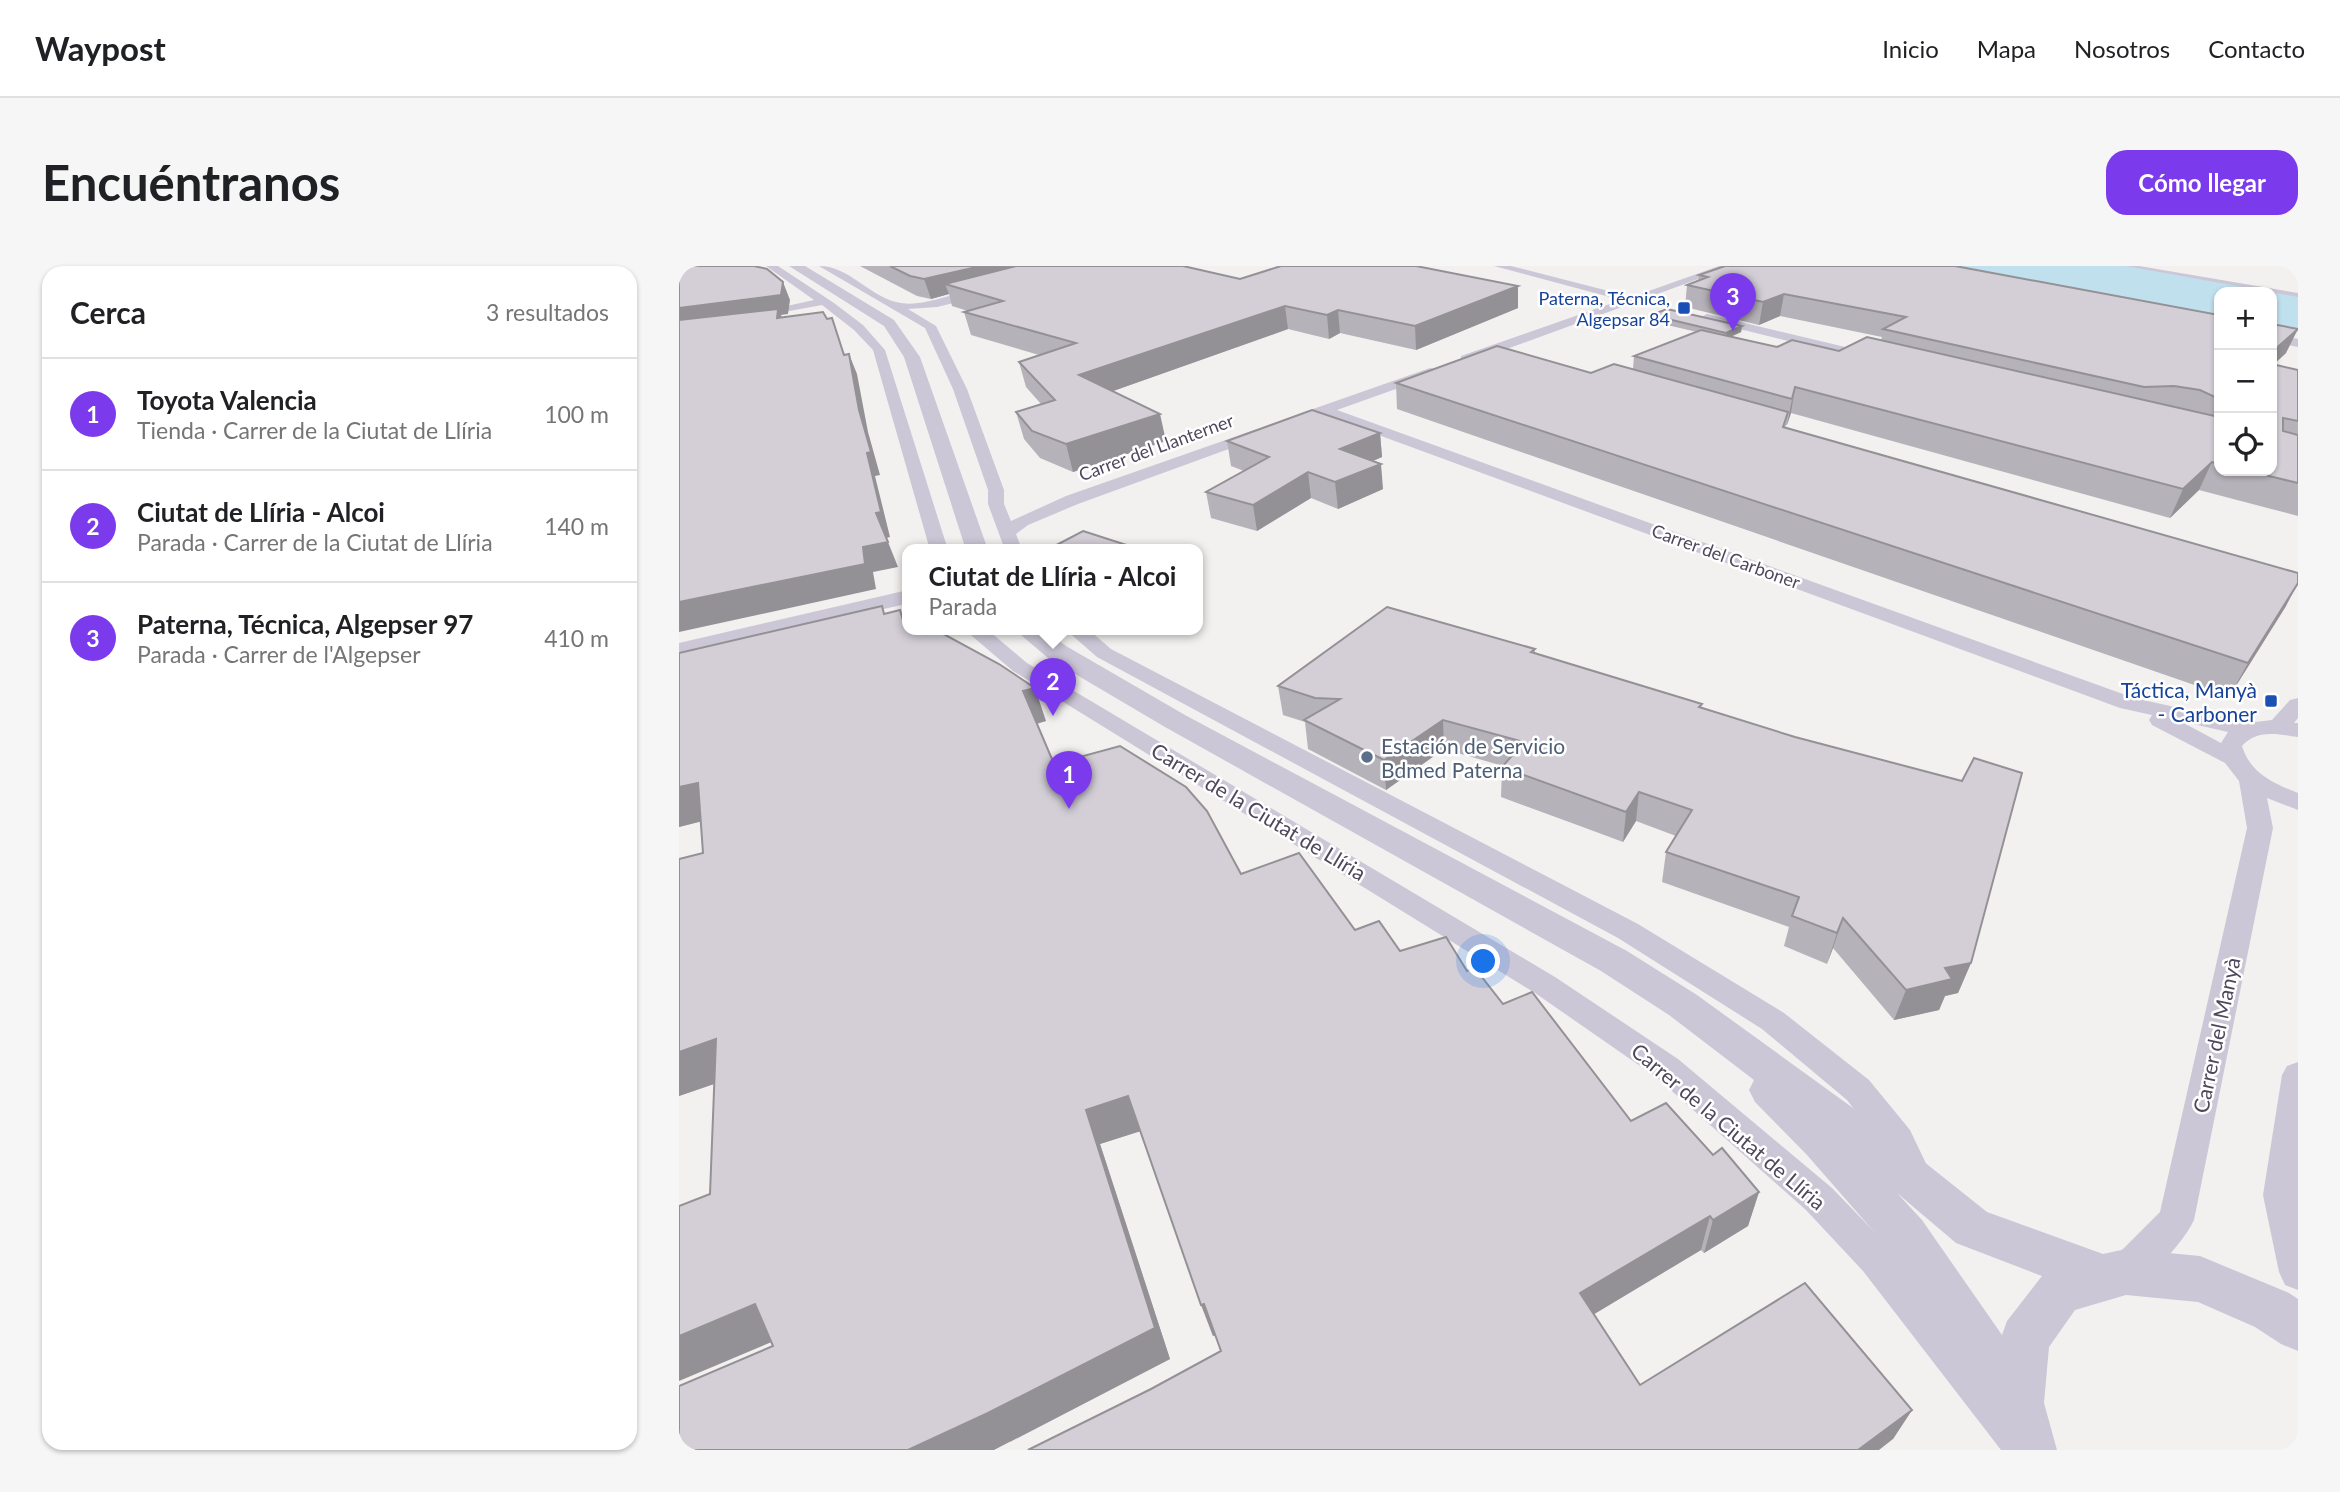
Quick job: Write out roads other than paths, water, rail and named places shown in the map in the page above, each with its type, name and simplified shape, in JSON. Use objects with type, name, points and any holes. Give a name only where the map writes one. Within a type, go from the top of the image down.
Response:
[{"type":"street","points":[[771,266],[846,317],[871,337],[879,350],[937,544]]},
{"type":"street","points":[[796,266],[876,314],[901,337],[912,357],[975,544]]},
{"type":"street","points":[[824,266],[930,326],[960,389],[996,490],[996,504],[1010,542]]},
{"type":"street","points":[[1499,266],[1657,306]]},
{"type":"street","points":[[1302,418],[1729,266]]},
{"type":"street","points":[[894,306],[937,304],[999,292],[950,310],[937,317],[930,326]]},
{"type":"street","points":[[822,302],[742,322],[846,317]]},
{"type":"street","points":[[1695,316],[1893,362]]},
{"type":"street","points":[[2277,333],[2298,337]]},
{"type":"street","points":[[2277,339],[2298,343]]},
{"type":"street","points":[[1496,349],[1523,356]]},
{"type":"street","name":"Carrer del Carboner","points":[[1324,410],[2128,703],[2248,730],[2288,728]]},
{"type":"street","name":"Carrer del Llanterner","points":[[1010,542],[1022,520],[1280,426]]},
{"type":"street","name":"Carrer del Llanterner","points":[[996,490],[1017,503],[1035,505],[1072,500]]},
{"type":"street","points":[[679,649],[902,599]]},
{"type":"street","name":"Carrer de la Ciutat de Llíria","points":[[981,635],[1020,667],[1545,985],[1667,1069],[1819,1199],[1876,1259],[2025,1434]]},
{"type":"street","name":"Carrer de la Ciutat de Llíria","points":[[1035,635],[1057,652],[1175,721],[1614,961],[1683,1005],[1874,1147],[1972,1228],[2114,1274],[2200,1279],[2272,1310],[2298,1327]]},
{"type":"street","name":"Carrer de la Ciutat de Llíria","points":[[1082,635],[1104,653],[1628,932],[1773,1021],[1858,1090],[1898,1140],[1919,1184]]},
{"type":"street","name":"Carrer del Carboner","points":[[2128,703],[2241,768],[2271,791],[2298,802]]},
{"type":"street","points":[[2288,728],[2298,705]]},
{"type":"street","points":[[2241,768],[2230,746],[2235,736],[2248,730]]},
{"type":"street","name":"Carrer del Manyà","points":[[2114,1274],[2176,1220],[2260,828],[2241,768]]},
{"type":"street","name":"Carrer de la Ciutat de Llíria","points":[[1683,1005],[1822,1142],[1906,1235],[2025,1434]]},
{"type":"street","points":[[2298,1075],[2281,1195],[2298,1272]]},
{"type":"street","name":"Carrer de la Ciutat de Llíria","points":[[2025,1434],[2025,1339],[2059,1292],[2114,1274]]},
{"type":"lane","points":[[2129,266],[2298,295]]},
{"type":"place","name":"Paterna, Técnica, Algepsar 84","points":[[1684,308]]},
{"type":"place","name":"Paterna, Técnica, Algepser 97","points":[[1733,331]]},
{"type":"place","name":"Táctica, Manyà - Carboner","points":[[2271,701]]},
{"type":"place","name":"Ciutat de Llíria - Alcoi","points":[[1053,716]]},
{"type":"place","name":"Estación de Servicio Bdmed Paterna","points":[[1367,757]]},
{"type":"place","name":"Toyota Valencia","points":[[1069,809]]}]
